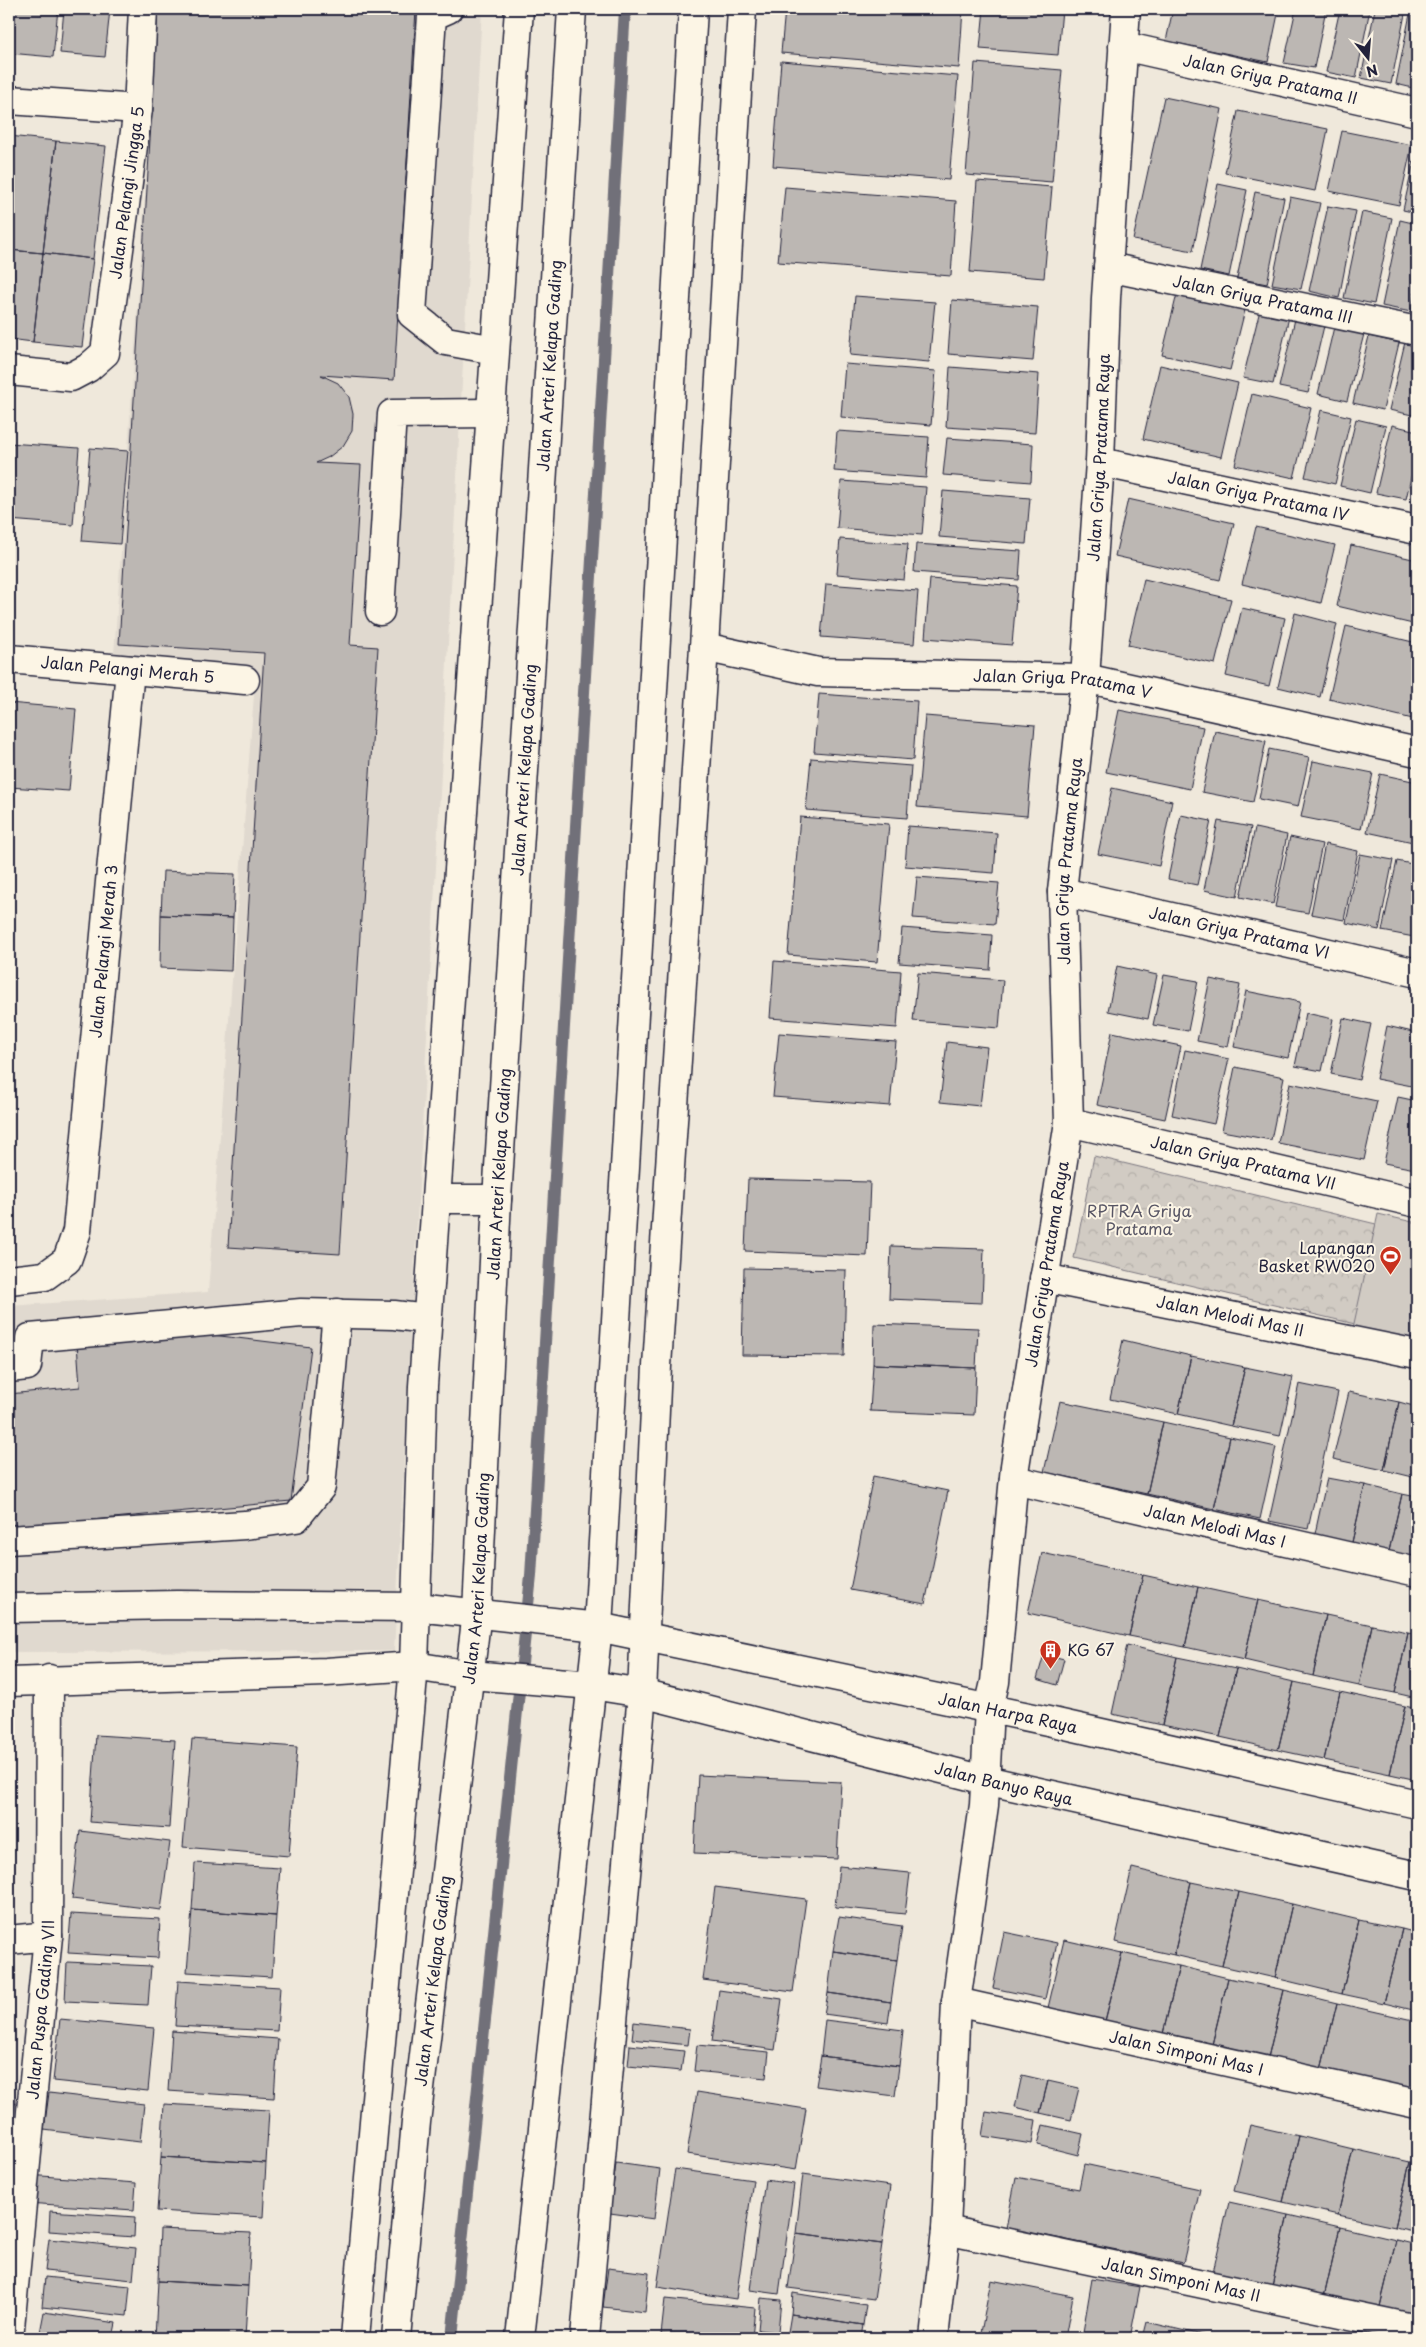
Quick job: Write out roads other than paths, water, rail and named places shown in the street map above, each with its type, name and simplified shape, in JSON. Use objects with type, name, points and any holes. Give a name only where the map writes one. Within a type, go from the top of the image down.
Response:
[{"type":"street","name":"Jalan Pelangi Jingga 5","points":[[9,371],[71,377],[88,368],[105,353],[138,109],[143,9]]},
{"type":"street","points":[[448,9],[432,16],[412,314],[446,341],[495,350]]},
{"type":"street","points":[[355,2338],[414,1666],[427,1319],[519,9]]},
{"type":"street","name":"Jalan Arteri Kelapa Gading","points":[[396,2338],[416,2122],[471,1675],[477,1612],[497,1199],[572,9]]},
{"type":"street","points":[[520,2338],[598,1626],[693,9]]},
{"type":"street","points":[[585,2338],[642,1693],[657,1366],[704,647],[742,9]]},
{"type":"street","name":"Jalan Griya Pratama Raya","points":[[934,2338],[946,2230],[956,2002],[984,1805],[989,1708],[995,1682],[1014,1480],[1069,1122],[1062,892],[1085,678],[1100,462],[1108,266],[1126,9]]},
{"type":"street","name":"Jalan Griya Pratama II","points":[[1123,46],[1417,112]]},
{"type":"street","points":[[9,100],[138,109]]},
{"type":"street","name":"Jalan Griya Pratama III","points":[[1108,266],[1417,331]]},
{"type":"street","points":[[380,611],[392,414],[491,413]]},
{"type":"street","name":"Jalan Griya Pratama IV","points":[[1100,462],[1417,530]]},
{"type":"street","name":"Jalan Griya Pratama V","points":[[704,647],[818,672],[1085,678],[1417,752]]},
{"type":"street","name":"Jalan Pelangi Merah 5","points":[[9,659],[245,680]]},
{"type":"street","name":"Jalan Pelangi Merah 3","points":[[9,1280],[45,1276],[67,1260],[77,1232],[130,670]]},
{"type":"street","name":"Jalan Griya Pratama VI","points":[[1062,892],[1417,973]]},
{"type":"street","name":"Jalan Griya Pratama VII","points":[[1069,1122],[1417,1203]]},
{"type":"street","points":[[436,1199],[497,1199]]},
{"type":"street","name":"Jalan Melodi Mas II","points":[[1044,1278],[1417,1354]]},
{"type":"street","points":[[9,1368],[27,1366],[30,1338],[301,1313],[394,1315],[427,1319]]},
{"type":"street","points":[[9,1540],[245,1525],[296,1518],[320,1487],[337,1313]]},
{"type":"street","points":[[614,1363],[657,1366]]},
{"type":"street","name":"Jalan Melodi Mas I","points":[[1014,1480],[1417,1572]]},
{"type":"street","name":"Jalan Harpa Raya","points":[[9,1608],[177,1605],[417,1607],[477,1612],[504,1618],[598,1626],[989,1708],[1417,1804]]},
{"type":"street","name":"Jalan Banyo Raya","points":[[9,1682],[49,1679],[326,1672],[414,1666],[471,1675],[592,1685],[642,1693],[985,1780],[1417,1876]]},
{"type":"street","name":"Jalan Puspa Gading VII","points":[[9,2338],[48,1936],[49,1679]]},
{"type":"street","points":[[9,1940],[48,1936]]},
{"type":"street","name":"Jalan Simponi Mas I","points":[[956,2002],[1417,2104]]},
{"type":"street","name":"Jalan Simponi Mas II","points":[[946,2230],[1417,2329]]},
{"type":"waterway","points":[[452,2338],[531,1576],[625,9]]},
{"type":"place","name":"Lapangan Basket RW020","points":[[1391,1276]]},
{"type":"place","name":"KG 67","points":[[1051,1669]]},
{"type":"park label","name":"RPTRA Griya Pratama","points":[[1139,1220]]}]
